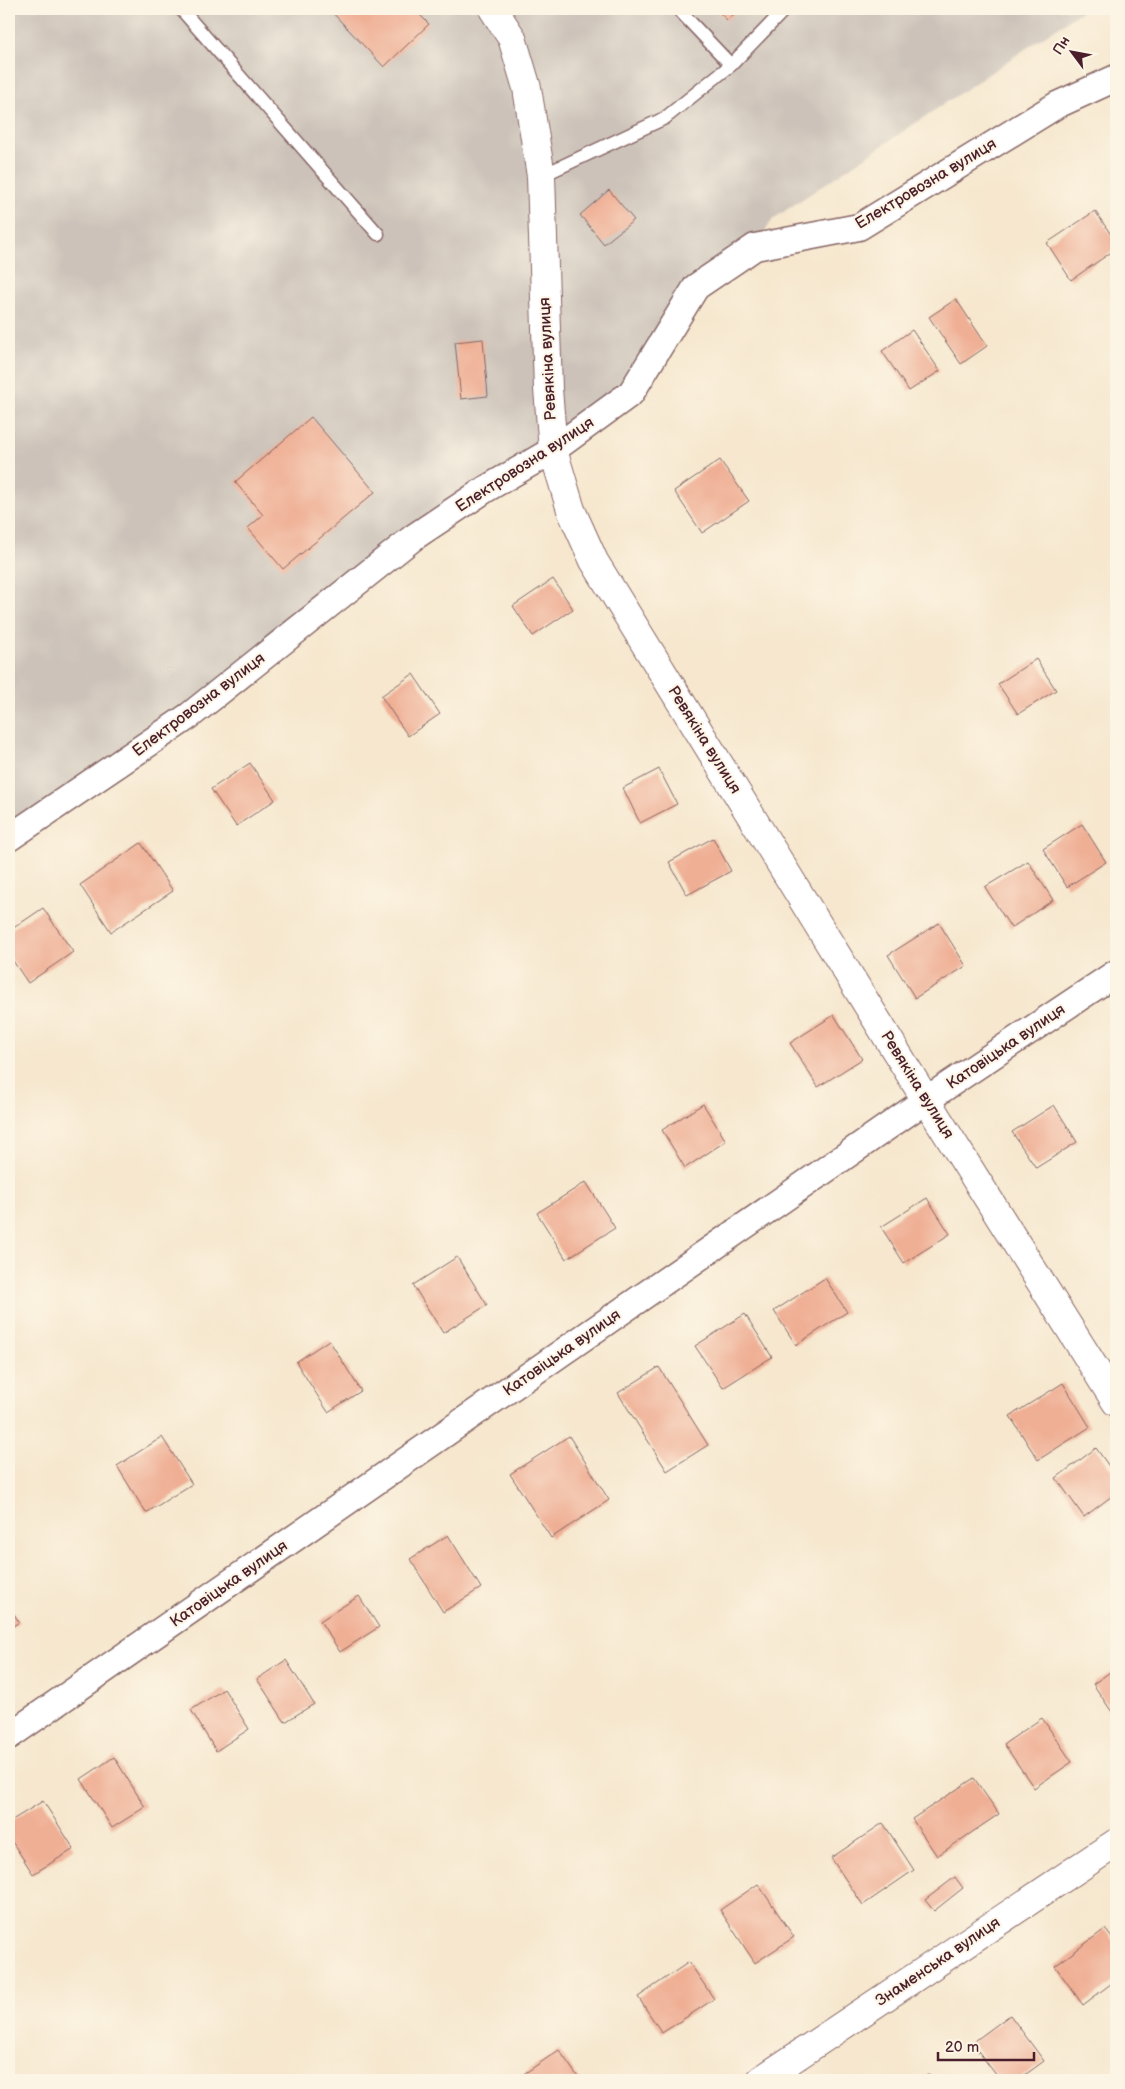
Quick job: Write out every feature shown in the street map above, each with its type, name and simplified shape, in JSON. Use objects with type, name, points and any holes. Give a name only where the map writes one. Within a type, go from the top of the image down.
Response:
[{"type":"street","name":"Ревякіна вулиця","points":[[493,9],[512,38],[527,88],[541,176],[548,389],[553,450],[572,510],[594,561],[926,1100],[1116,1402]]},
{"type":"street","name":"Електровозна вулиця","points":[[9,838],[189,716],[414,537],[486,489],[553,450],[631,393],[696,287],[755,247],[859,228],[1057,105],[1116,78]]},
{"type":"street","name":"Катовіцька вулиця","points":[[9,1736],[926,1100],[1116,973]]},
{"type":"street","name":"Знаменська вулиця","points":[[760,2080],[1116,1843]]},
{"type":"lane","points":[[181,9],[378,234]]},
{"type":"lane","points":[[678,9],[731,65]]},
{"type":"lane","points":[[541,176],[665,118],[731,65],[786,9]]},
{"type":"shaded area","points":[[9,9],[1085,9],[773,219],[755,247],[696,287],[631,393],[9,838]]},
{"type":"building","points":[[329,9],[414,9],[429,24],[384,67]]},
{"type":"building","points":[[716,9],[740,9],[727,20]]},
{"type":"building","points":[[609,190],[634,220],[604,244],[580,215]]},
{"type":"building","points":[[1095,211],[1116,242],[1116,249],[1071,280],[1047,243]]},
{"type":"building","points":[[956,299],[987,346],[961,364],[929,317]]},
{"type":"building","points":[[912,330],[940,371],[909,391],[882,351]]},
{"type":"building","points":[[483,339],[488,396],[461,399],[455,342]]},
{"type":"building","points":[[311,417],[375,492],[283,569],[248,528],[263,515],[235,482]]},
{"type":"building","points":[[720,460],[749,501],[702,533],[674,491]]},
{"type":"building","points":[[553,579],[573,609],[533,636],[513,606]]},
{"type":"building","points":[[1036,659],[1056,690],[1018,714],[998,684]]},
{"type":"building","points":[[413,674],[440,714],[408,736],[381,696]]},
{"type":"building","points":[[250,763],[275,800],[236,826],[211,789]]},
{"type":"building","points":[[659,769],[677,804],[640,823],[623,788]]},
{"type":"building","points":[[1082,824],[1106,862],[1067,887],[1043,849]]},
{"type":"building","points":[[713,838],[731,871],[687,895],[669,862]]},
{"type":"building","points":[[141,843],[173,891],[111,932],[80,885]]},
{"type":"building","points":[[1028,861],[1053,900],[1011,928],[985,887]]},
{"type":"building","points":[[43,908],[73,952],[28,983],[9,955],[9,931]]},
{"type":"building","points":[[939,923],[966,966],[915,998],[888,955]]},
{"type":"building","points":[[834,1015],[862,1059],[818,1087],[790,1043]]},
{"type":"building","points":[[703,1104],[726,1141],[685,1168],[662,1130]]},
{"type":"building","points":[[1054,1105],[1077,1142],[1036,1168],[1012,1132]]},
{"type":"building","points":[[586,1182],[615,1228],[566,1259],[537,1213]]},
{"type":"building","points":[[927,1198],[950,1234],[904,1263],[881,1227]]},
{"type":"building","points":[[457,1257],[487,1305],[443,1333],[413,1285]]},
{"type":"building","points":[[825,1278],[847,1312],[796,1345],[774,1311]]},
{"type":"building","points":[[745,1314],[772,1357],[723,1388],[695,1346]]},
{"type":"building","points":[[329,1340],[361,1391],[328,1412],[296,1362]]},
{"type":"building","points":[[659,1367],[708,1445],[667,1471],[618,1393]]},
{"type":"building","points":[[1063,1383],[1090,1427],[1038,1460],[1010,1416]]},
{"type":"building","points":[[569,1436],[609,1500],[551,1538],[510,1474]]},
{"type":"building","points":[[162,1437],[192,1484],[146,1513],[117,1466]]},
{"type":"building","points":[[1096,1448],[1116,1476],[1116,1493],[1084,1517],[1056,1478]]},
{"type":"building","points":[[448,1535],[481,1588],[443,1612],[410,1559]]},
{"type":"building","points":[[359,1596],[379,1627],[340,1652],[320,1621]]},
{"type":"building","points":[[9,1606],[19,1622],[9,1629]]},
{"type":"building","points":[[286,1660],[314,1704],[285,1722],[257,1679]]},
{"type":"building","points":[[1116,1668],[1116,1718],[1093,1684]]},
{"type":"building","points":[[224,1689],[249,1729],[216,1751],[191,1710]]},
{"type":"building","points":[[1042,1718],[1072,1762],[1034,1788],[1004,1744]]},
{"type":"building","points":[[114,1757],[145,1807],[112,1828],[81,1779]]},
{"type":"building","points":[[974,1778],[999,1814],[937,1856],[912,1819]]},
{"type":"building","points":[[43,1801],[74,1849],[33,1874],[9,1837],[9,1822]]},
{"type":"building","points":[[883,1823],[914,1870],[863,1905],[831,1858]]},
{"type":"building","points":[[955,1877],[963,1888],[934,1911],[925,1900]]},
{"type":"building","points":[[758,1884],[794,1937],[755,1963],[720,1910]]},
{"type":"building","points":[[1105,1929],[1116,1943],[1116,1980],[1083,2005],[1055,1966]]},
{"type":"building","points":[[689,1962],[714,1999],[662,2033],[638,1997]]},
{"type":"building","points":[[1010,2015],[1044,2061],[1018,2080],[1000,2080],[972,2043]]},
{"type":"building","points":[[559,2050],[580,2080],[515,2080]]},
{"type":"building","points":[[929,2074],[933,2080],[921,2080]]}]
